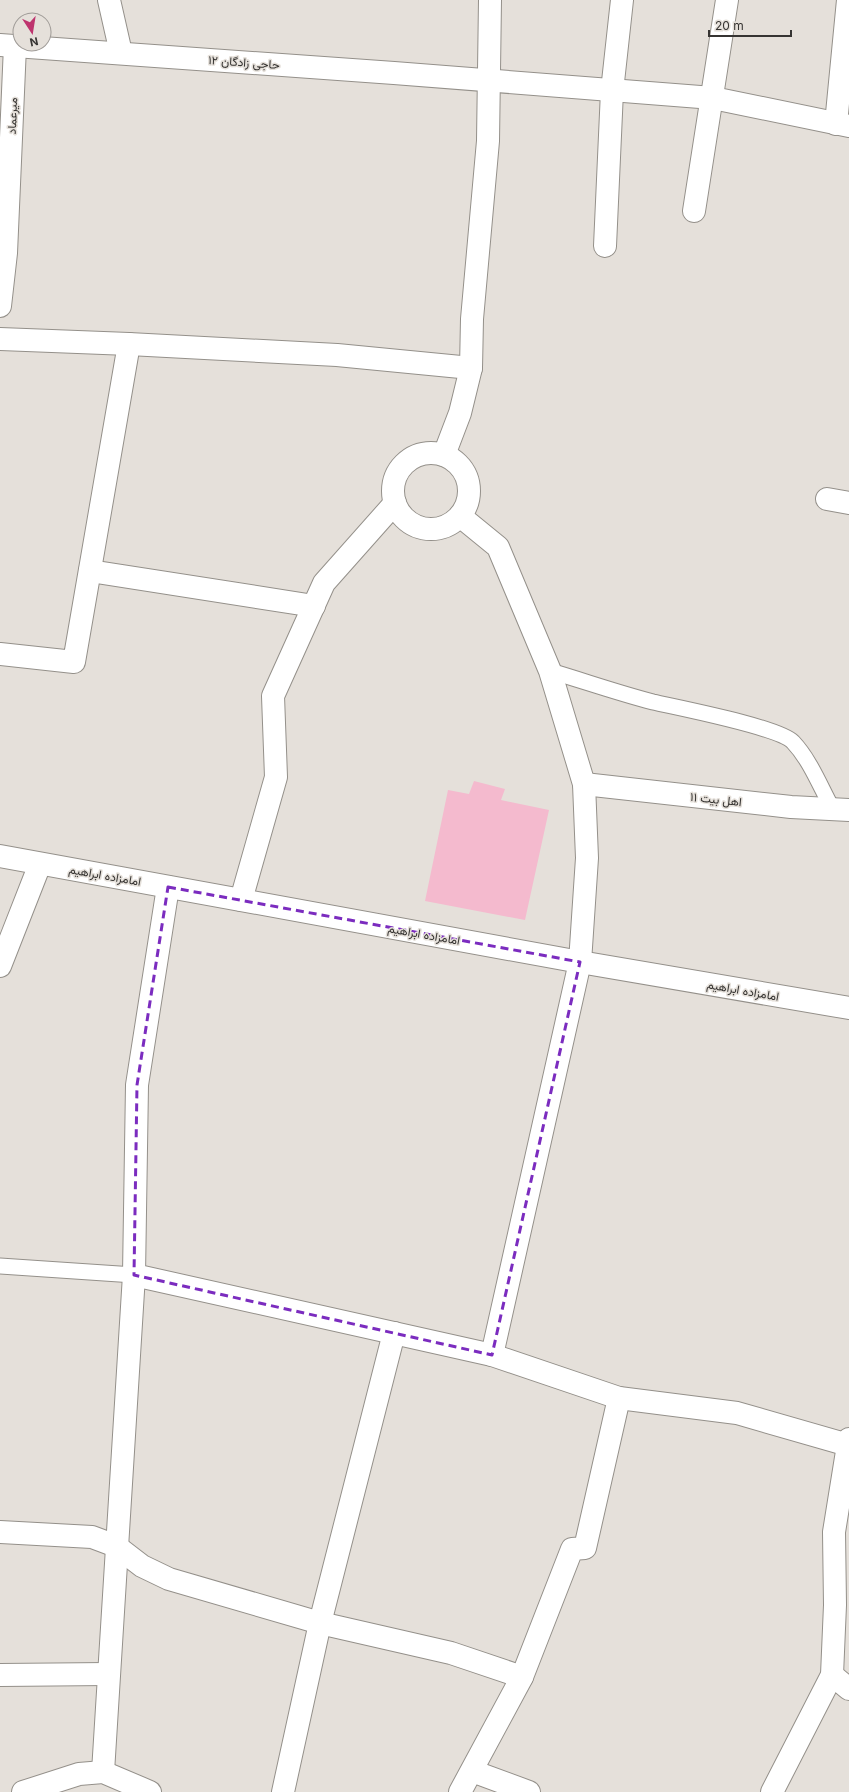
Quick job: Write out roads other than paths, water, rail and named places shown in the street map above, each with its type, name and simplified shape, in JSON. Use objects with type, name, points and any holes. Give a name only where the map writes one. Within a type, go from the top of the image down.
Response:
[{"type":"street","points":[[109,0],[121,53]]},
{"type":"street","points":[[444,455],[460,413],[471,368],[472,319],[488,141],[490,0]]},
{"type":"street","points":[[605,246],[612,91],[622,0]]},
{"type":"street","points":[[694,211],[713,98],[727,0]]},
{"type":"street","points":[[843,125],[848,0]]},
{"type":"street","name":"حاجی زادگان ۱۲","points":[[7,46],[121,53],[713,98],[843,125]]},
{"type":"street","name":"میرعماد","points":[[0,306],[3,252],[7,46]]},
{"type":"street","points":[[0,339],[337,355],[471,368]]},
{"type":"street","points":[[0,654],[74,662],[129,344]]},
{"type":"street","points":[[432,452],[444,455],[455,461],[463,470],[468,481],[469,494],[466,505],[460,516],[441,528],[418,527],[408,521],[400,513],[395,503],[393,491],[395,479],[400,468],[409,459],[420,454],[432,452]]},
{"type":"street","points":[[827,499],[849,503]]},
{"type":"street","points":[[241,900],[276,777],[273,696],[324,583],[395,503]]},
{"type":"street","points":[[460,516],[498,547],[550,671],[584,784],[587,858],[580,962],[492,1355]]},
{"type":"street","points":[[90,570],[314,606]]},
{"type":"street","name":"اهل بیت ۱۱","points":[[584,784],[791,807],[840,809]]},
{"type":"street","name":"امامزاده ابراهیم","points":[[0,856],[580,962],[849,1008]]},
{"type":"street","points":[[0,966],[40,864]]},
{"type":"street","points":[[103,1772],[134,1275],[137,1085],[168,887]]},
{"type":"street","points":[[134,1275],[492,1355],[619,1398],[737,1413],[848,1442],[834,1532],[842,1606],[832,1675],[772,1792]]},
{"type":"street","points":[[283,1792],[320,1623],[394,1333]]},
{"type":"street","points":[[460,1792],[522,1677],[572,1549],[585,1548],[619,1398]]},
{"type":"street","points":[[0,1532],[92,1537],[116,1546],[142,1566],[169,1579],[320,1623],[452,1653],[522,1677]]},
{"type":"street","points":[[0,1674],[108,1674]]},
{"type":"street","points":[[832,1675],[849,1689]]},
{"type":"street","points":[[472,1771],[529,1792]]},
{"type":"street","points":[[23,1792],[79,1774],[103,1772],[150,1792]]},
{"type":"lane","points":[[550,671],[651,701],[746,724],[776,734],[792,742],[840,809]]},
{"type":"lane","points":[[0,1266],[134,1275]]}]
